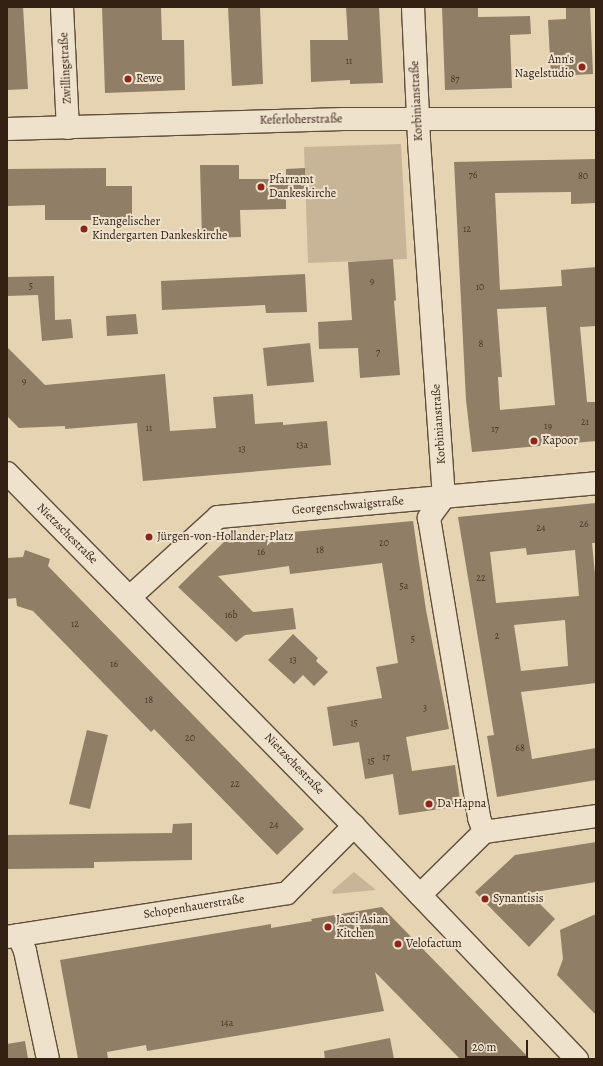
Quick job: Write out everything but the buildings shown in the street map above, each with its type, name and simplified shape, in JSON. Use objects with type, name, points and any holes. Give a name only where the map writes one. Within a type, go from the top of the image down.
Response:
[{"type":"street","name":"Zwillingstraße","points":[[62,7],[68,128]]},
{"type":"street","name":"Korbinianstraße","points":[[413,7],[418,119],[444,497]]},
{"type":"street","name":"Keferloherstraße","points":[[7,129],[274,120],[596,119]]},
{"type":"street","name":"Georgenschwaigstraße","points":[[130,597],[218,517],[596,483]]},
{"type":"street","name":"Nietzschestraße","points":[[11,486],[130,597],[354,826],[577,1059]]},
{"type":"street","points":[[444,497],[429,518],[479,818],[484,832]]},
{"type":"street","points":[[420,895],[484,832],[596,816]]},
{"type":"street","name":"Schopenhauerstraße","points":[[12,936],[287,893],[354,826]]},
{"type":"street","points":[[12,936],[25,951],[48,1059]]},
{"type":"shaded area","points":[[401,144],[407,259],[308,263],[304,147]]},
{"type":"shaded area","points":[[354,872],[376,890],[333,894],[332,891]]},
{"type":"place","name":"Ann's Nagelstudio","points":[[582,67]]},
{"type":"place","name":"Rewe","points":[[128,79]]},
{"type":"place","name":"Pfarramt Dankeskirche","points":[[261,187]]},
{"type":"place","name":"Evangelischer Kindergarten Dankeskirche","points":[[84,229]]},
{"type":"place","name":"Kapoor","points":[[534,441]]},
{"type":"place","name":"Jürgen-von-Hollander-Platz","points":[[149,537]]},
{"type":"place","name":"Da Hapna","points":[[429,804]]},
{"type":"place","name":"Synantisis","points":[[485,899]]},
{"type":"place","name":"Jacci Asian Kitchen","points":[[328,927]]},
{"type":"place","name":"Velofactum","points":[[398,944]]}]
